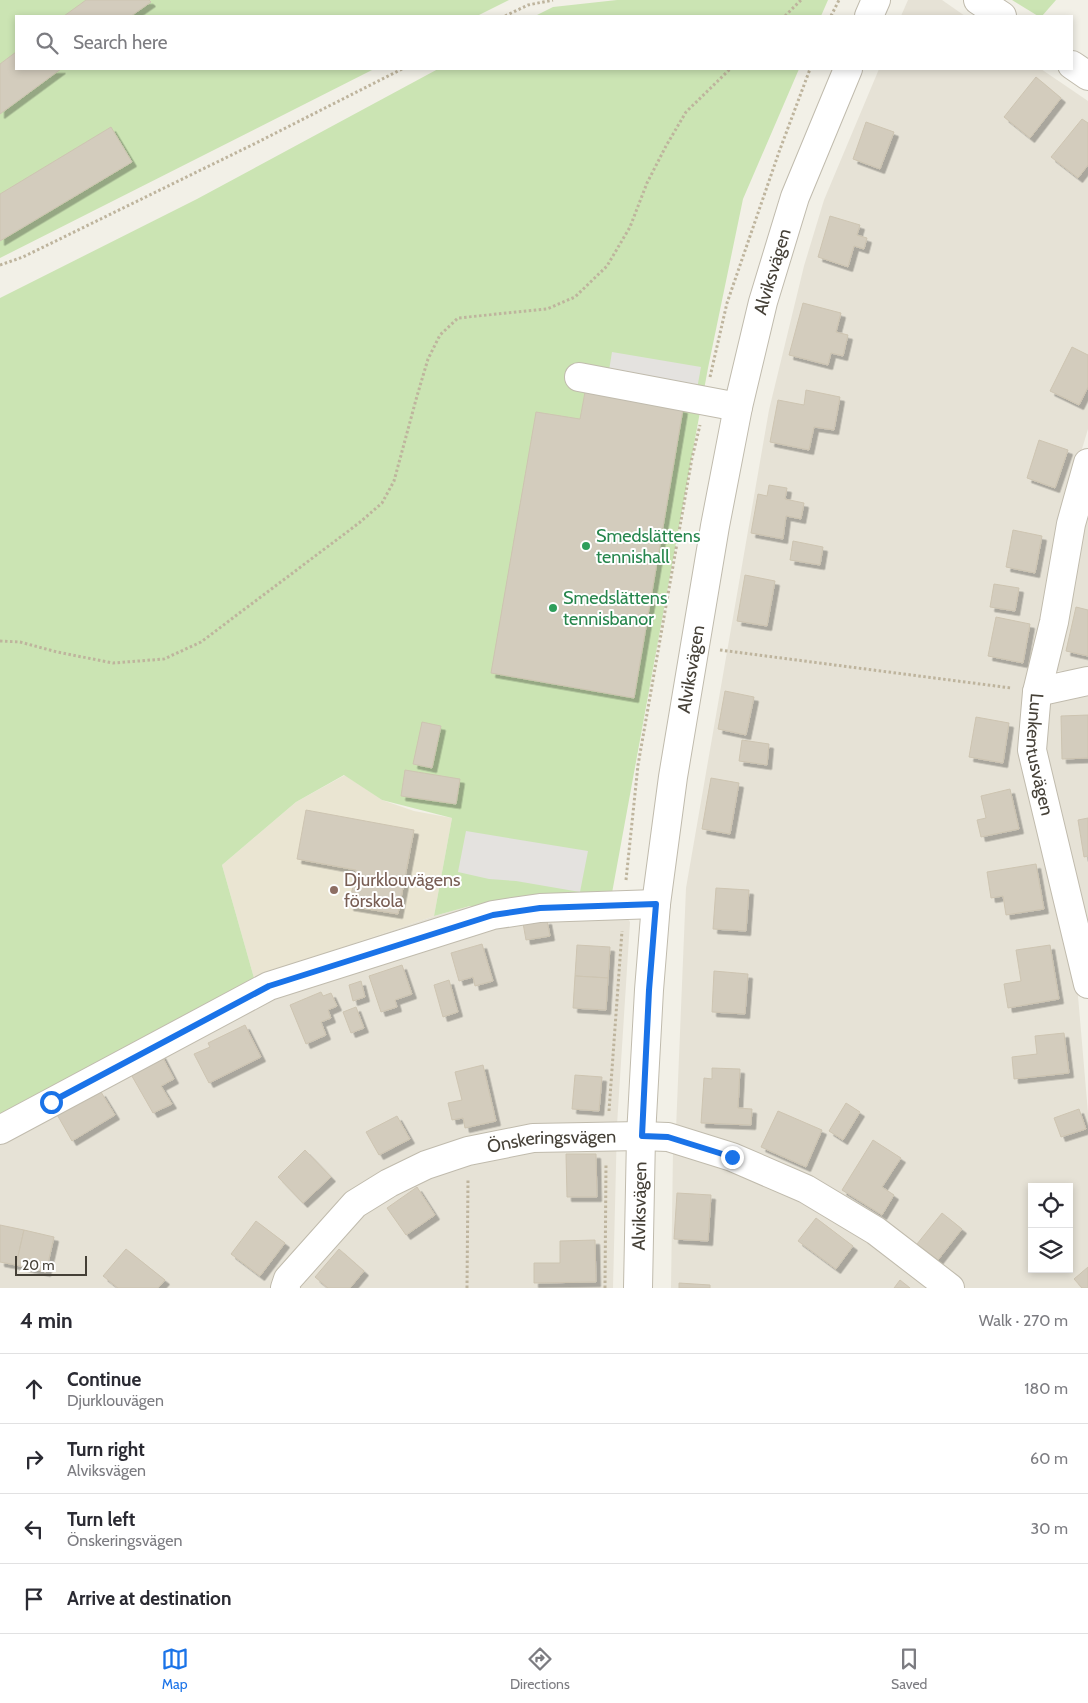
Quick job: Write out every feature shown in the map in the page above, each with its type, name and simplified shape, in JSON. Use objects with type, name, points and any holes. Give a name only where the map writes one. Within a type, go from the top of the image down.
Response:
[{"type":"street","points":[[869,15],[876,0]]},
{"type":"street","points":[[978,0],[1000,15]]},
{"type":"street","points":[[1073,65],[1088,76]]},
{"type":"street","name":"Alviksvägen","points":[[638,1288],[642,1136],[649,990],[656,904],[673,777],[715,526],[738,407],[763,302],[795,197],[848,70]]},
{"type":"street","points":[[580,377],[738,407]]},
{"type":"street","name":"Lunkentusvägen","points":[[1088,464],[1071,524],[1054,622],[1037,692],[1032,750],[1088,984]]},
{"type":"street","points":[[1037,692],[1088,681]]},
{"type":"street","points":[[0,1130],[269,986],[493,915],[540,908],[656,904]]},
{"type":"street","name":"Önskeringsvägen","points":[[285,1288],[288,1279],[355,1204],[389,1183],[426,1165],[468,1151],[533,1138],[642,1136],[668,1137],[732,1157],[806,1190],[876,1231],[950,1288]]},
{"type":"path","points":[[507,15],[528,5],[552,0]]},
{"type":"path","points":[[786,15],[801,0]]},
{"type":"path","points":[[832,15],[839,0]]},
{"type":"path","points":[[0,265],[32,253],[400,70]]},
{"type":"path","points":[[0,641],[20,642],[57,652],[113,663],[164,659],[200,642],[359,523],[382,503],[394,481],[428,359],[440,335],[458,318],[547,309],[575,296],[607,266],[630,227],[647,183],[686,112],[729,70]]},
{"type":"path","points":[[660,639],[695,646],[1037,692]]},
{"type":"path","points":[[605,1288],[607,1138],[624,905]]},
{"type":"path","points":[[467,1288],[468,1151]]},
{"type":"shaded area","points":[[908,0],[942,0],[964,15],[901,15]]},
{"type":"shaded area","points":[[879,70],[1042,70],[1088,101],[1088,429],[1060,522],[1020,746],[1078,996],[1088,1113],[1088,1288],[962,1288],[676,1129],[686,888],[769,410],[804,266],[824,200]]},
{"type":"shaded area","points":[[612,352],[701,367],[695,400],[607,383]]},
{"type":"shaded area","points":[[1088,500],[1088,670],[1053,671]]},
{"type":"shaded area","points":[[1088,696],[1088,929],[1047,755],[1046,709],[1049,697]]},
{"type":"shaded area","name":"Djurklouvägens förskola","points":[[345,775],[382,800],[414,811],[452,818],[434,916],[254,978],[222,865],[296,802]]},
{"type":"shaded area","points":[[466,831],[588,851],[580,892],[516,881],[489,879],[458,872]]},
{"type":"shaded area","points":[[612,893],[630,922],[617,1125],[613,1288],[0,1288],[0,1123],[254,978],[434,916],[496,899]]},
{"type":"shaded area","points":[[673,1149],[806,1199],[866,1236],[932,1288],[671,1288]]},
{"type":"green space","points":[[0,0],[509,0],[479,15],[15,15],[15,70],[372,70],[0,258]]},
{"type":"green space","points":[[617,0],[828,0],[821,15],[537,15],[553,7]]},
{"type":"green space","points":[[1012,0],[1056,0],[1043,15],[1036,15]]},
{"type":"green space","points":[[436,70],[799,70],[743,199],[708,368],[612,893],[476,908],[470,906],[434,916],[452,818],[382,800],[344,775],[296,802],[222,865],[254,978],[0,1123],[0,298],[197,199]]},
{"type":"building","points":[[86,0],[149,0],[151,2],[132,15],[65,15]]},
{"type":"building","points":[[15,53],[15,70],[60,70],[0,114],[0,64]]},
{"type":"building","points":[[1036,77],[1061,98],[1030,138],[1004,117]]},
{"type":"building","points":[[1082,119],[1088,123],[1088,165],[1078,178],[1051,157]]},
{"type":"building","points":[[866,122],[894,132],[880,169],[853,159]]},
{"type":"building","points":[[111,127],[132,162],[0,241],[0,194]]},
{"type":"building","points":[[830,216],[860,225],[857,235],[867,238],[864,249],[854,246],[848,267],[818,257]]},
{"type":"building","points":[[803,303],[841,313],[836,332],[848,335],[843,356],[831,353],[828,365],[789,355]]},
{"type":"building","points":[[1072,347],[1088,355],[1088,387],[1079,405],[1050,391]]},
{"type":"building","points":[[806,390],[840,397],[834,430],[814,427],[809,450],[770,442],[778,400],[804,405]]},
{"type":"building","name":"Smedslättens tennishall","points":[[585,392],[683,409],[634,698],[491,673],[536,412],[580,419]]},
{"type":"building","points":[[1039,440],[1068,450],[1055,488],[1027,478]]},
{"type":"building","points":[[769,485],[787,488],[785,499],[804,503],[801,519],[786,516],[783,539],[751,533],[758,494],[767,496]]},
{"type":"building","points":[[1013,530],[1042,536],[1035,573],[1006,567]]},
{"type":"building","points":[[793,541],[823,547],[820,565],[790,560]]},
{"type":"building","points":[[745,575],[775,581],[767,626],[737,621]]},
{"type":"building","points":[[994,584],[1019,588],[1015,611],[990,607]]},
{"type":"building","points":[[1076,607],[1088,610],[1088,656],[1066,651]]},
{"type":"building","points":[[996,617],[1030,624],[1023,663],[988,656]]},
{"type":"building","points":[[725,691],[754,697],[746,735],[718,729]]},
{"type":"building","points":[[1088,715],[1088,758],[1062,759],[1061,716]]},
{"type":"building","points":[[976,717],[1009,723],[1003,763],[969,757]]},
{"type":"building","points":[[422,722],[441,726],[432,768],[413,764]]},
{"type":"building","points":[[742,740],[769,744],[767,765],[739,761]]},
{"type":"building","points":[[405,770],[460,779],[456,804],[401,796]]},
{"type":"building","points":[[711,778],[739,783],[730,834],[702,829]]},
{"type":"building","points":[[1010,789],[1019,829],[981,837],[977,820],[986,818],[981,796]]},
{"type":"building","points":[[306,810],[414,830],[398,914],[349,906],[356,870],[297,859]]},
{"type":"building","points":[[1088,818],[1088,856],[1084,857],[1078,820]]},
{"type":"building","points":[[1036,864],[1044,909],[1006,915],[1003,896],[991,898],[987,872]]},
{"type":"building","points":[[716,888],[749,890],[746,931],[713,929]]},
{"type":"building","points":[[547,920],[550,936],[526,940],[523,923]]},
{"type":"building","points":[[482,944],[493,981],[475,986],[473,977],[459,981],[451,953]]},
{"type":"building","points":[[577,945],[610,947],[608,978],[575,976]]},
{"type":"building","points":[[1050,945],[1059,999],[1008,1008],[1004,984],[1021,981],[1016,950]]},
{"type":"building","points":[[402,965],[412,994],[395,1000],[397,1007],[381,1012],[369,976]]},
{"type":"building","points":[[714,971],[748,974],[745,1014],[712,1012]]},
{"type":"building","points":[[575,976],[608,978],[606,1010],[573,1008]]},
{"type":"building","points":[[449,980],[458,1012],[443,1017],[434,985]]},
{"type":"building","points":[[361,981],[365,997],[353,1001],[349,985]]},
{"type":"building","points":[[321,992],[323,996],[331,993],[337,1006],[328,1010],[331,1018],[321,1022],[326,1035],[306,1044],[290,1005]]},
{"type":"building","points":[[356,1007],[364,1028],[351,1033],[343,1012]]},
{"type":"building","points":[[245,1025],[261,1057],[209,1083],[194,1054],[210,1047],[208,1043]]},
{"type":"building","points":[[1064,1033],[1069,1073],[1014,1079],[1012,1057],[1037,1054],[1035,1036]]},
{"type":"building","points":[[161,1054],[174,1079],[161,1086],[172,1104],[153,1113],[129,1071]]},
{"type":"building","points":[[483,1065],[496,1121],[465,1128],[463,1118],[452,1120],[448,1103],[462,1100],[455,1072]]},
{"type":"building","points":[[712,1068],[740,1069],[738,1108],[752,1109],[751,1125],[701,1123],[704,1078],[712,1079]]},
{"type":"building","points":[[575,1075],[602,1077],[599,1111],[572,1109]]},
{"type":"building","points":[[88,1091],[92,1097],[101,1092],[115,1115],[72,1141],[55,1111]]},
{"type":"building","points":[[846,1103],[860,1112],[843,1140],[829,1131]]},
{"type":"building","points":[[1079,1109],[1086,1129],[1061,1137],[1054,1118]]},
{"type":"building","points":[[778,1111],[822,1130],[806,1167],[761,1147]]},
{"type":"building","points":[[397,1116],[410,1139],[379,1155],[366,1132]]},
{"type":"building","points":[[873,1140],[901,1158],[882,1187],[894,1195],[882,1215],[842,1190]]},
{"type":"building","points":[[305,1150],[331,1177],[303,1203],[278,1177]]},
{"type":"building","points":[[566,1154],[596,1154],[597,1197],[567,1197]]},
{"type":"building","points":[[417,1187],[435,1215],[406,1235],[387,1208]]},
{"type":"building","points":[[677,1193],[711,1195],[708,1241],[674,1239]]},
{"type":"building","points":[[942,1213],[962,1229],[938,1260],[917,1244]]},
{"type":"building","points":[[816,1218],[853,1246],[836,1269],[798,1241]]},
{"type":"building","points":[[256,1221],[285,1243],[260,1276],[231,1254]]},
{"type":"building","points":[[0,1225],[24,1230],[16,1265],[0,1262]]},
{"type":"building","points":[[24,1230],[54,1237],[46,1272],[16,1265]]},
{"type":"building","points":[[595,1240],[596,1282],[534,1283],[534,1263],[560,1263],[560,1241]]},
{"type":"building","points":[[126,1249],[165,1280],[158,1288],[118,1288],[103,1276]]},
{"type":"building","points":[[339,1249],[364,1271],[350,1288],[328,1288],[315,1277]]},
{"type":"building","points":[[1088,1267],[1088,1288],[1082,1288],[1074,1279]]},
{"type":"building","points":[[900,1280],[910,1288],[894,1288]]},
{"type":"building","points":[[679,1283],[710,1285],[710,1288],[679,1288]]},
{"type":"place","name":"Smedslättens tennishall","points":[[586,546]]},
{"type":"place","name":"Smedslättens tennisbanor","points":[[553,608]]},
{"type":"place","name":"Djurklouvägens förskola","points":[[334,890]]},
{"type":"route","points":[[51,1102],[269,986],[493,915],[540,908],[656,904],[649,990],[642,1136],[668,1137],[732,1157]]}]
